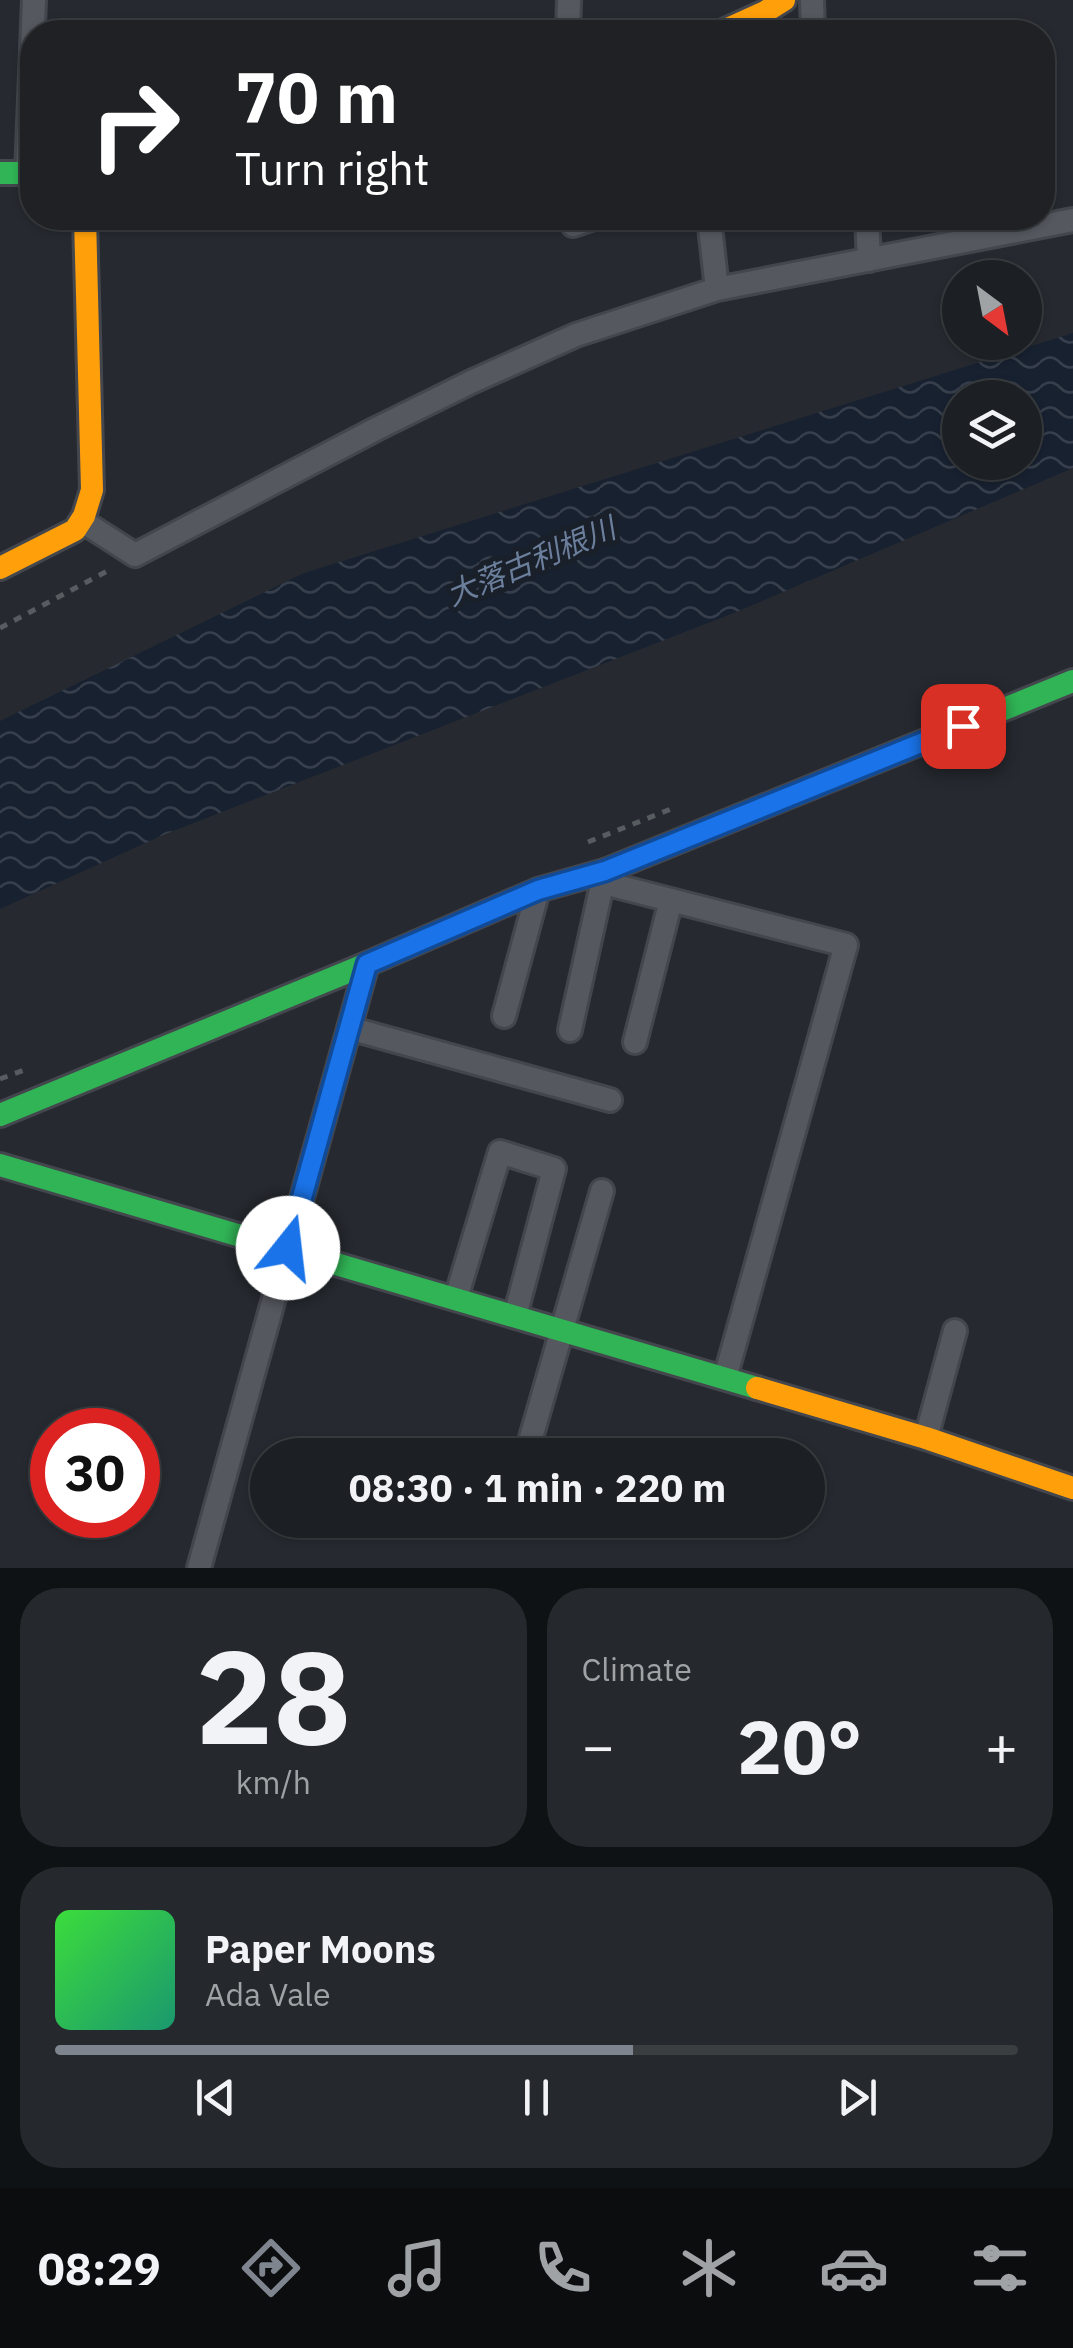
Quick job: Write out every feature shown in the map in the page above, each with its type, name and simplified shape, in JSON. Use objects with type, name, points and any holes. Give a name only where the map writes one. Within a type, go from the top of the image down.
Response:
[{"type":"street","points":[[747,20],[784,0]]},
{"type":"street","points":[[0,568],[75,530],[82,522],[92,490],[86,230]]},
{"type":"street","points":[[709,230],[716,290]]},
{"type":"street","points":[[867,230],[869,260]]},
{"type":"street","points":[[82,522],[135,555],[471,382],[576,335],[716,290],[1022,230]]},
{"type":"street","points":[[0,1115],[538,890],[605,871],[1073,682]]},
{"type":"street","points":[[605,871],[616,886],[846,945],[724,1378]]},
{"type":"street","points":[[570,1030],[605,871]]},
{"type":"street","points":[[504,1016],[538,890]]},
{"type":"street","points":[[635,1042],[671,900]]},
{"type":"street","points":[[198,1568],[367,964]]},
{"type":"street","points":[[349,1028],[610,1100]]},
{"type":"street","points":[[456,1298],[500,1152],[554,1169],[515,1316]]},
{"type":"street","points":[[0,1165],[926,1438],[1073,1488]]},
{"type":"street","points":[[531,1438],[602,1191]]},
{"type":"street","points":[[926,1438],[955,1332]]},
{"type":"path","points":[[0,628],[135,555]]},
{"type":"water","name":"大落古利根川","points":[[1073,333],[1073,468],[734,613],[163,835],[0,909],[0,721],[304,573],[986,360],[1042,360],[1042,343]]},
{"type":"traffic: fast","points":[[0,173],[20,173]]},
{"type":"traffic: fast","points":[[0,1115],[538,890],[605,871],[1073,681]]},
{"type":"traffic: fast","points":[[0,1165],[757,1388]]},
{"type":"traffic: slow","points":[[747,20],[784,0]]},
{"type":"traffic: slow","points":[[0,568],[75,530],[92,490],[85,230]]},
{"type":"traffic: slow","points":[[757,1388],[926,1438],[1073,1488]]},
{"type":"route","points":[[288,1248],[367,964],[538,890],[605,871],[963,726]]}]
